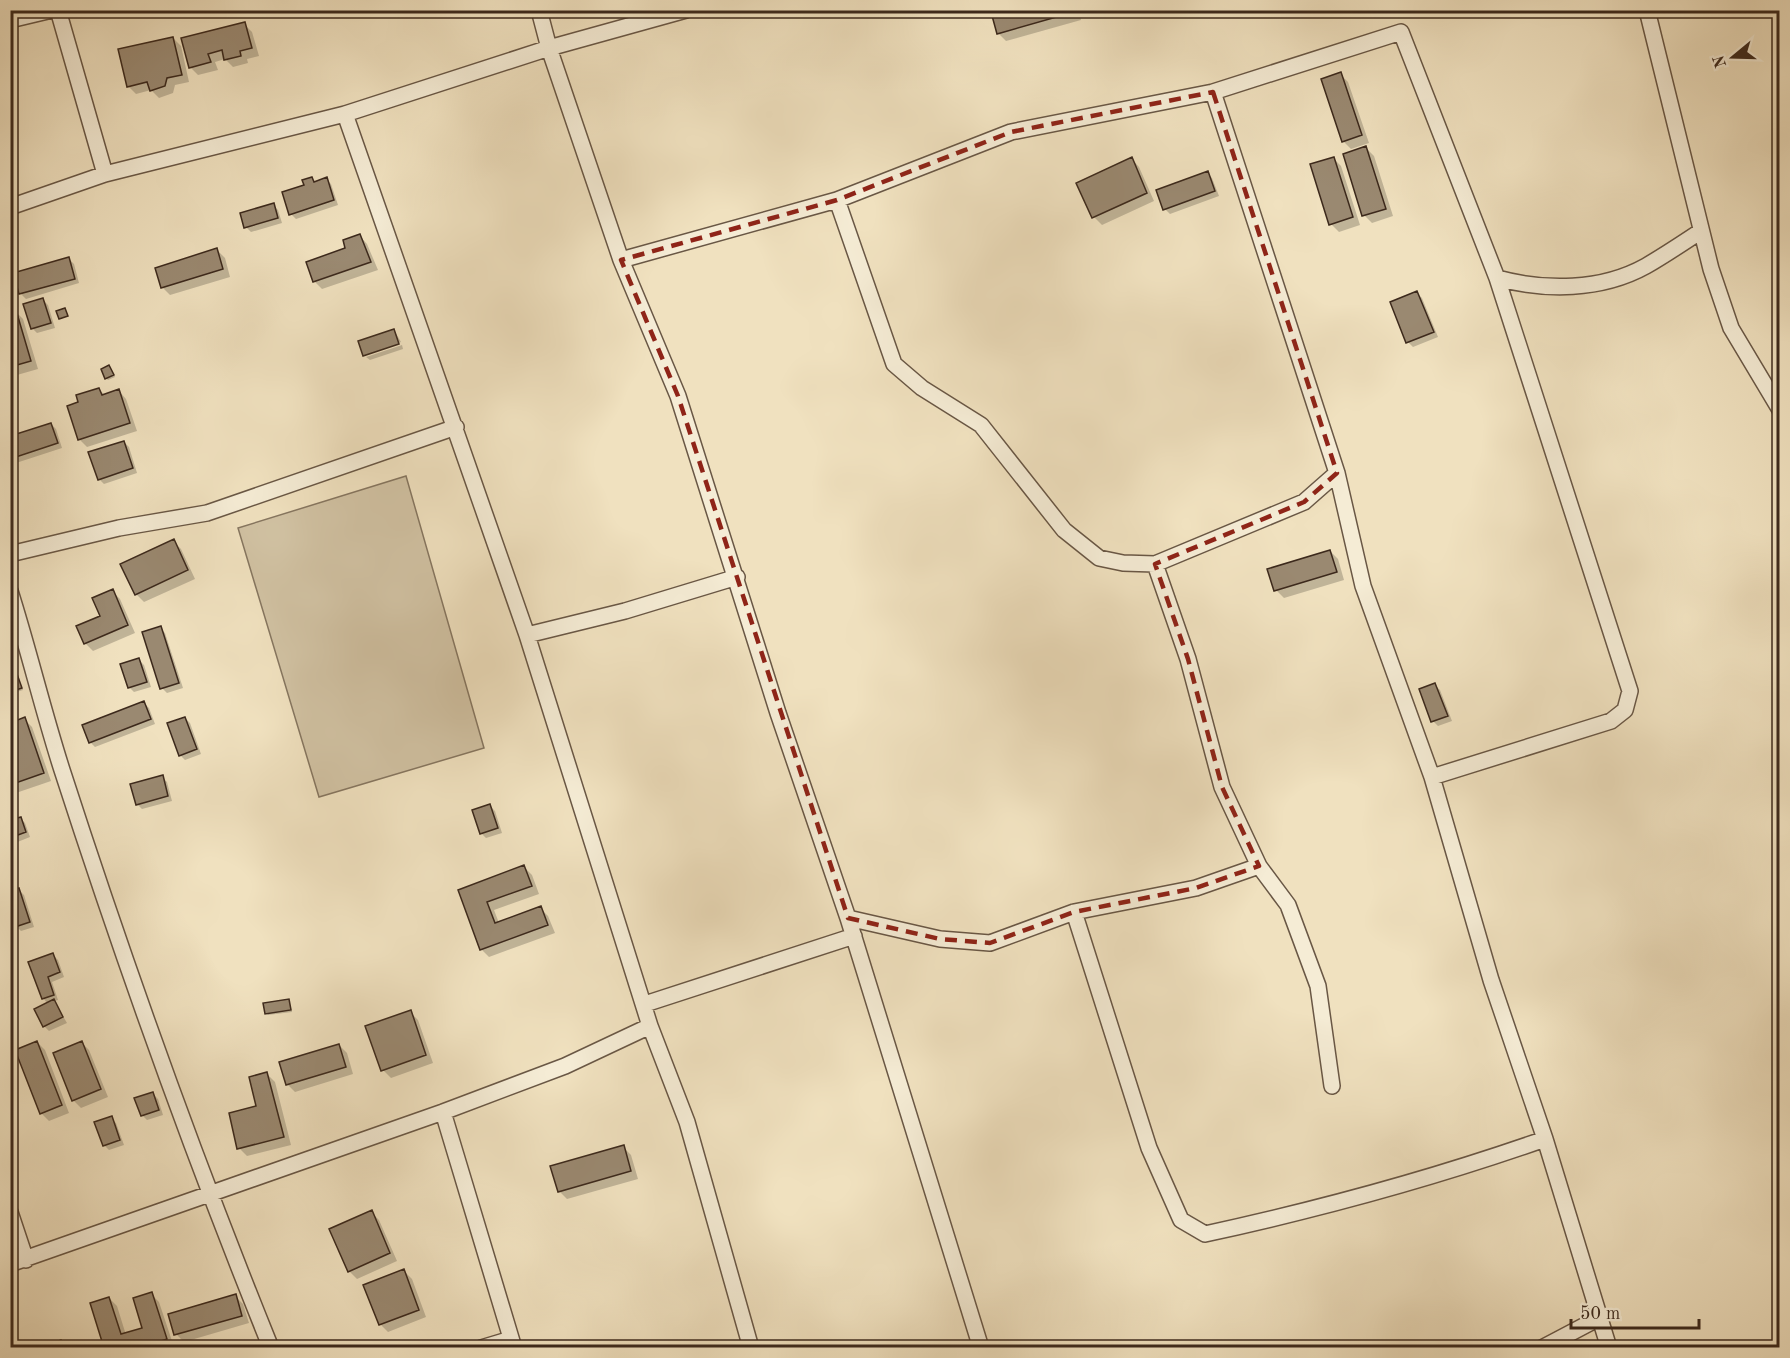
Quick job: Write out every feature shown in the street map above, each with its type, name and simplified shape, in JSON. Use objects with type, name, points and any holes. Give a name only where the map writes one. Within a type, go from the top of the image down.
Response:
[{"type":"street","points":[[10,20],[52,10]]},
{"type":"street","points":[[58,10],[105,174]]},
{"type":"street","points":[[539,10],[549,48],[621,261],[678,396],[778,713],[854,936],[981,1347]]},
{"type":"street","points":[[10,207],[105,174],[345,114],[549,48],[686,10]]},
{"type":"street","points":[[1647,10],[1701,231],[1731,328],[1779,410]]},
{"type":"street","points":[[621,261],[837,200],[1011,132],[1213,92],[1401,32],[1497,278],[1630,691],[1625,710],[1611,722],[1432,777]]},
{"type":"street","points":[[1213,92],[1337,473],[1363,586],[1432,777],[1491,980],[1545,1139],[1609,1347]]},
{"type":"street","points":[[345,114],[527,635],[645,1004],[650,1026],[687,1122],[751,1347]]},
{"type":"street","points":[[837,200],[894,364],[922,388],[981,425],[1064,530],[1099,558],[1123,563],[1155,564],[1304,502],[1337,473]]},
{"type":"street","points":[[1497,278],[1526,286],[1601,284],[1644,267],[1701,231]]},
{"type":"street","points":[[10,554],[119,528],[207,513],[456,427]]},
{"type":"street","points":[[1155,564],[1188,659],[1222,787],[1260,866],[1288,905],[1318,986],[1332,1086]]},
{"type":"street","points":[[527,635],[625,611],[736,578]]},
{"type":"street","points":[[10,591],[62,768],[209,1194],[271,1347]]},
{"type":"street","points":[[848,918],[940,939],[990,943],[1074,912],[1196,888],[1260,866]]},
{"type":"street","points":[[1074,912],[1149,1148],[1180,1220],[1205,1234],[1272,1220],[1471,1165],[1545,1139]]},
{"type":"street","points":[[645,1004],[854,936]]},
{"type":"street","points":[[10,1264],[443,1112],[565,1066],[650,1026]]},
{"type":"street","points":[[443,1112],[513,1343],[481,1347]]},
{"type":"street","points":[[10,1212],[26,1260]]},
{"type":"street","points":[[1542,1347],[1599,1318]]},
{"type":"highlighted area","points":[[1213,92],[1337,473],[1304,502],[1155,564],[1188,659],[1222,787],[1259,866],[1196,888],[1074,912],[990,943],[940,939],[848,918],[678,396],[621,260],[837,200],[1011,132]]},
{"type":"shaded area","points":[[406,476],[484,748],[319,797],[238,528]]},
{"type":"building","points":[[997,10],[1073,10],[1074,12],[997,34],[991,12]]},
{"type":"building","points":[[245,22],[252,48],[240,51],[241,56],[224,60],[222,50],[208,54],[211,62],[189,68],[181,38]]},
{"type":"building","points":[[173,37],[182,75],[167,78],[165,86],[150,91],[147,82],[127,87],[118,49]]},
{"type":"building","points":[[1341,72],[1362,135],[1342,142],[1321,79]]},
{"type":"building","points":[[1366,146],[1386,209],[1362,216],[1343,154]]},
{"type":"building","points":[[1132,157],[1147,193],[1092,218],[1076,183]]},
{"type":"building","points":[[1334,157],[1353,217],[1329,225],[1310,164]]},
{"type":"building","points":[[1208,171],[1215,191],[1163,210],[1156,190]]},
{"type":"building","points":[[312,177],[314,182],[327,177],[334,200],[289,215],[282,192],[304,185],[302,180]]},
{"type":"building","points":[[274,203],[278,218],[244,228],[240,213]]},
{"type":"building","points":[[360,234],[371,262],[313,282],[306,262],[345,248],[343,240]]},
{"type":"building","points":[[217,248],[223,269],[161,288],[155,268]]},
{"type":"building","points":[[69,257],[75,279],[19,294],[13,273]]},
{"type":"building","points":[[1417,291],[1434,332],[1406,343],[1390,302]]},
{"type":"building","points":[[43,298],[51,323],[31,329],[23,304]]},
{"type":"building","points":[[65,308],[68,316],[59,319],[56,311]]},
{"type":"building","points":[[16,310],[31,361],[10,367],[10,311]]},
{"type":"building","points":[[394,329],[399,344],[363,356],[358,341]]},
{"type":"building","points":[[109,365],[114,375],[105,379],[101,369]]},
{"type":"building","points":[[99,388],[102,395],[119,389],[130,423],[78,440],[67,406],[78,402],[76,395]]},
{"type":"building","points":[[51,423],[58,443],[10,459],[10,436]]},
{"type":"building","points":[[124,441],[133,468],[98,480],[88,452]]},
{"type":"building","points":[[174,539],[188,570],[135,595],[120,564]]},
{"type":"building","points":[[1330,550],[1337,572],[1274,591],[1267,569]]},
{"type":"building","points":[[113,589],[128,625],[84,644],[76,626],[100,616],[92,598]]},
{"type":"building","points":[[161,626],[179,683],[160,689],[142,632]]},
{"type":"building","points":[[139,658],[147,682],[128,688],[120,664]]},
{"type":"building","points":[[17,674],[22,688],[10,692],[10,676]]},
{"type":"building","points":[[1435,683],[1448,716],[1431,722],[1419,689]]},
{"type":"building","points":[[144,701],[151,719],[89,743],[82,725]]},
{"type":"building","points":[[25,717],[44,773],[10,785],[10,723]]},
{"type":"building","points":[[185,717],[197,749],[179,756],[167,723]]},
{"type":"building","points":[[163,775],[168,796],[136,805],[130,784]]},
{"type":"building","points":[[490,804],[498,828],[480,834],[472,810]]},
{"type":"building","points":[[21,817],[26,832],[10,838],[10,820]]},
{"type":"building","points":[[524,865],[532,886],[487,902],[495,923],[541,906],[548,925],[480,950],[458,890]]},
{"type":"building","points":[[19,888],[30,922],[15,927],[10,912],[10,891]]},
{"type":"building","points":[[53,953],[60,972],[48,977],[54,995],[42,999],[28,962]]},
{"type":"building","points":[[54,999],[63,1017],[43,1027],[34,1009]]},
{"type":"building","points":[[289,999],[291,1010],[265,1014],[263,1003]]},
{"type":"building","points":[[411,1010],[426,1055],[381,1071],[365,1026]]},
{"type":"building","points":[[37,1041],[62,1105],[40,1114],[15,1050]]},
{"type":"building","points":[[82,1041],[101,1089],[72,1101],[53,1053]]},
{"type":"building","points":[[339,1044],[346,1067],[286,1085],[279,1062]]},
{"type":"building","points":[[267,1072],[284,1137],[237,1149],[229,1113],[256,1106],[249,1077]]},
{"type":"building","points":[[153,1092],[159,1110],[141,1116],[134,1098]]},
{"type":"building","points":[[112,1116],[120,1140],[103,1146],[94,1122]]},
{"type":"building","points":[[624,1145],[631,1171],[558,1192],[550,1166]]},
{"type":"building","points":[[372,1210],[390,1253],[348,1272],[329,1229]]},
{"type":"building","points":[[404,1269],[419,1310],[379,1325],[363,1285]]},
{"type":"building","points":[[152,1292],[167,1339],[141,1348],[104,1348],[90,1303],[109,1297],[121,1334],[142,1328],[133,1298]]},
{"type":"building","points":[[236,1294],[242,1316],[174,1335],[168,1314]]},
{"type":"building","points":[[61,1340],[64,1348],[40,1348]]}]
